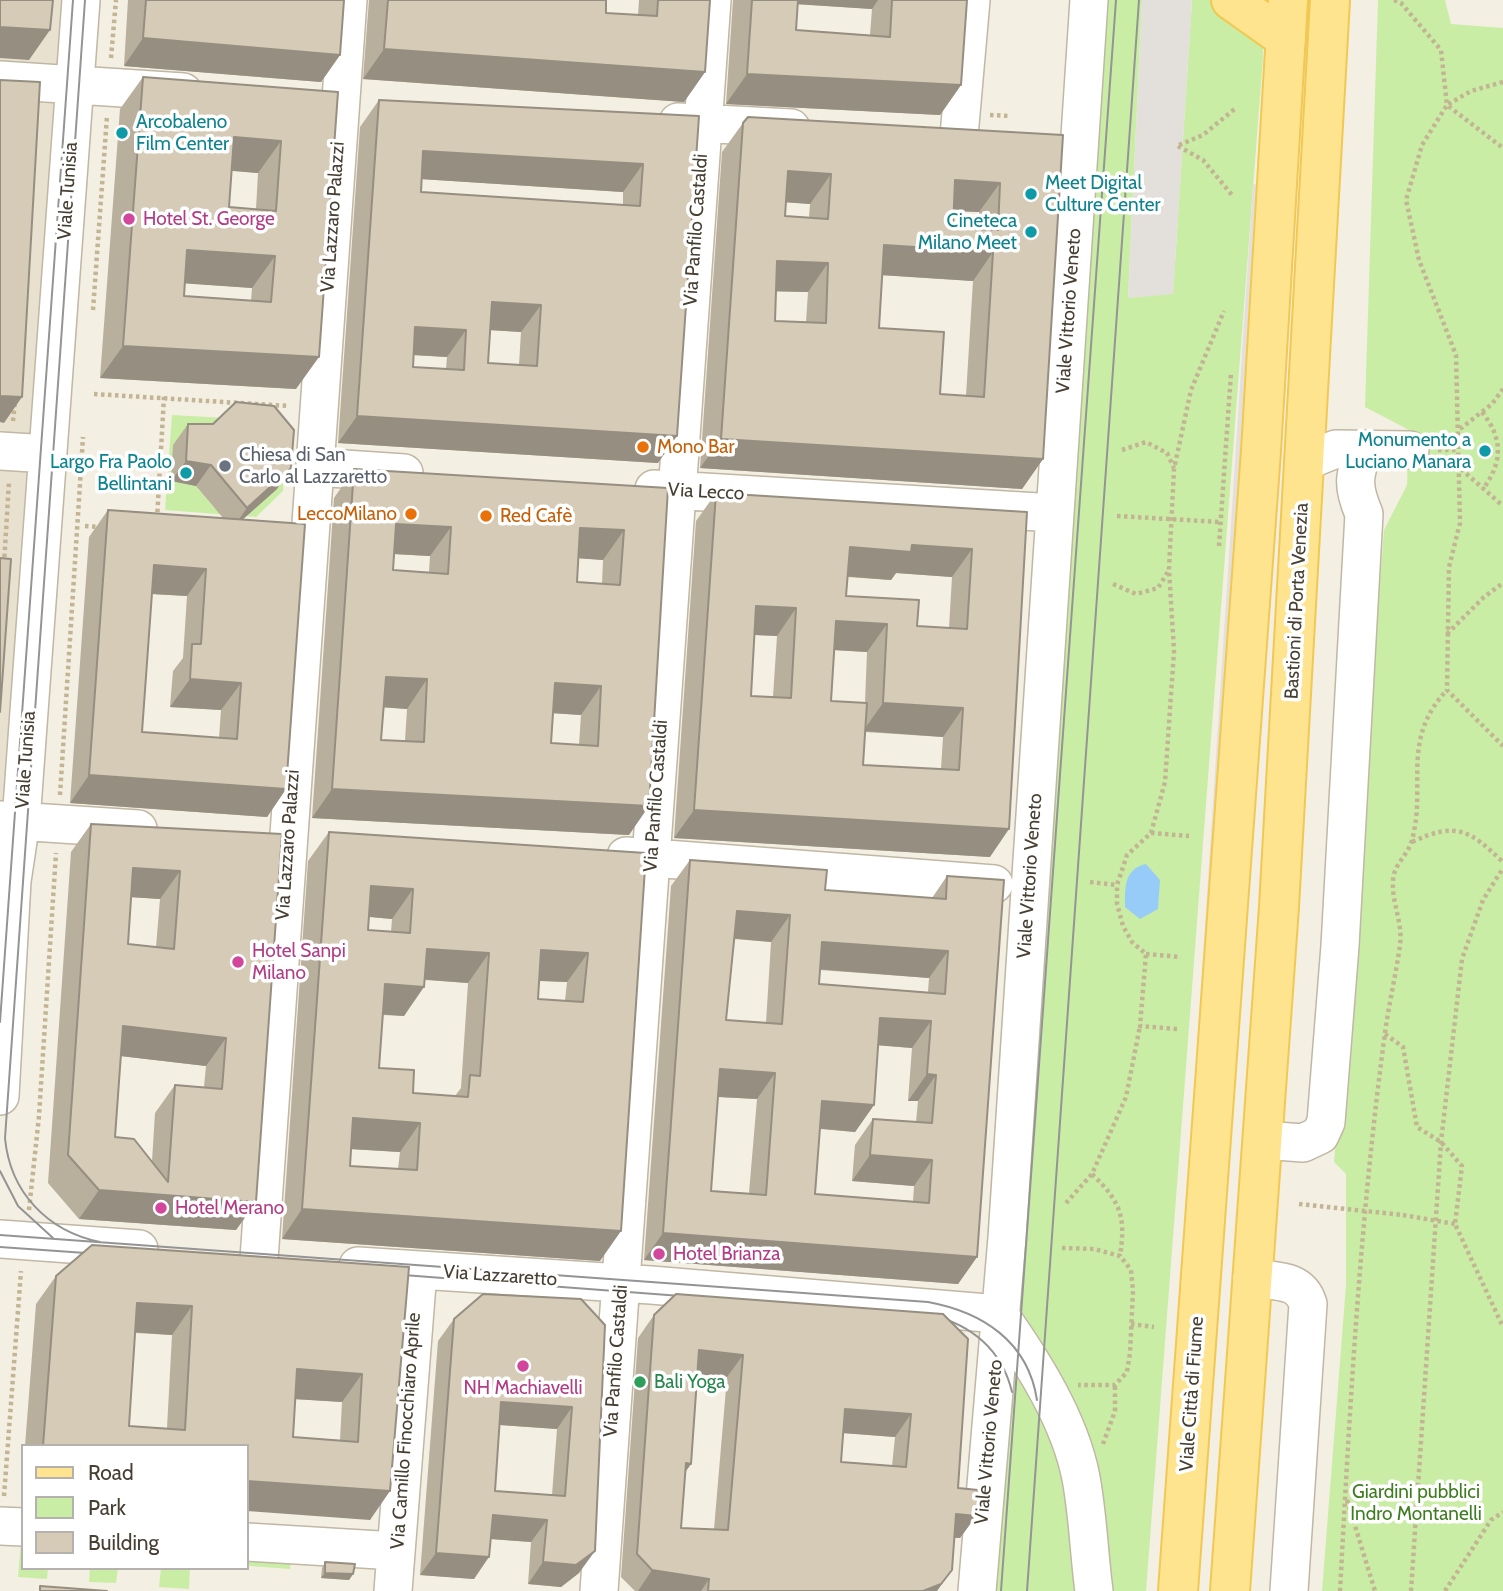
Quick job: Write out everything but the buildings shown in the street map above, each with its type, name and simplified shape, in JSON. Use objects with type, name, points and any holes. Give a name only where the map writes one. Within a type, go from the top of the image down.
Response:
[{"type":"main road","points":[[1231,0],[1286,39]]},
{"type":"main road","points":[[1286,39],[1288,0]]},
{"type":"main road","name":"Bastioni di Porta Venezia","points":[[1252,1278],[1306,461],[1330,0]]},
{"type":"main road","name":"Viale Città di Fiume","points":[[1178,1591],[1261,451],[1286,39]]},
{"type":"main road","points":[[1230,1591],[1252,1278]]},
{"type":"street","name":"Viale Tunisia","points":[[0,1096],[10,820],[45,514],[81,0]]},
{"type":"street","name":"Via Lazzaro Palazzi","points":[[220,1256],[273,1260],[288,838],[312,514],[311,436],[355,106],[348,0]]},
{"type":"street","name":"Via Panfilo Castaldi","points":[[600,1591],[712,0]]},
{"type":"street","points":[[971,0],[975,128]]},
{"type":"street","name":"Viale Vittorio Veneto","points":[[977,1591],[1030,887],[1089,0]]},
{"type":"street","points":[[0,80],[212,94]]},
{"type":"street","points":[[304,102],[355,106]]},
{"type":"street","points":[[644,120],[820,129]]},
{"type":"street","points":[[1047,142],[1068,151],[1079,161]]},
{"type":"street","points":[[311,436],[434,475]]},
{"type":"street","points":[[1306,461],[1336,449],[1410,450]]},
{"type":"street","points":[[1262,1140],[1303,1143],[1320,1135],[1326,1122],[1340,946],[1363,540],[1364,514],[1355,492],[1355,473],[1363,449]]},
{"type":"street","points":[[7,452],[48,454]]},
{"type":"street","name":"Via Lecco","points":[[626,487],[1055,513]]},
{"type":"street","points":[[10,820],[173,832]]},
{"type":"street","points":[[591,854],[1030,887]]},
{"type":"street","points":[[0,1239],[167,1252]]},
{"type":"street","name":"Via Lazzaretto","points":[[327,1264],[621,1283],[999,1314]]},
{"type":"street","name":"Via Camillo Finocchiaro Aprile","points":[[401,1590],[396,1551],[418,1271]]},
{"type":"street","points":[[1252,1278],[1293,1283],[1304,1290],[1308,1304],[1289,1591]]},
{"type":"street","points":[[999,1314],[1060,1394],[1081,1478],[1094,1591]]},
{"type":"street","points":[[248,1542],[396,1551]]},
{"type":"path","points":[[111,61],[116,0]]},
{"type":"path","points":[[1394,0],[1401,3],[1441,50],[1447,105],[1503,148]]},
{"type":"path","points":[[1340,1591],[1367,1210],[1385,1034],[1400,942],[1401,923],[1393,882],[1395,867],[1412,842],[1419,747],[1427,716],[1447,690],[1449,567],[1460,523],[1460,430],[1456,355],[1419,260],[1406,200],[1422,145],[1447,105],[1471,91],[1503,82]]},
{"type":"path","points":[[92,323],[108,106]]},
{"type":"path","points":[[1231,195],[1203,160],[1178,146],[1203,135],[1237,107]]},
{"type":"path","points":[[1181,957],[1146,954],[1132,942],[1123,926],[1117,904],[1117,885],[1126,855],[1151,833],[1165,782],[1174,651],[1169,569],[1174,468],[1191,390],[1224,311]]},
{"type":"path","points":[[1460,430],[1482,412],[1503,389]]},
{"type":"path","points":[[94,394],[164,397],[311,436]]},
{"type":"path","points":[[156,530],[164,397]]},
{"type":"path","points":[[3,578],[7,452],[15,398]]},
{"type":"path","points":[[1482,412],[1499,440],[1499,459],[1494,475],[1483,489]]},
{"type":"path","points":[[60,798],[83,434]]},
{"type":"path","points":[[1122,450],[1146,442],[1167,453],[1174,468]]},
{"type":"path","points":[[1460,469],[1503,506]]},
{"type":"path","points":[[1117,516],[1220,522]]},
{"type":"path","points":[[85,526],[109,527]]},
{"type":"path","points":[[1113,584],[1136,594],[1158,588],[1169,569]]},
{"type":"path","points":[[1446,636],[1484,597],[1503,583]]},
{"type":"path","points":[[1447,690],[1503,746]]},
{"type":"path","points":[[1412,842],[1437,832],[1460,829],[1473,835],[1503,862]]},
{"type":"path","points":[[1151,833],[1189,835]]},
{"type":"path","points":[[33,1177],[57,843]]},
{"type":"path","points":[[1411,1591],[1441,1142],[1462,959],[1483,900],[1503,868]]},
{"type":"path","points":[[1090,882],[1117,885]]},
{"type":"path","points":[[1066,1203],[1092,1174],[1125,1097],[1140,1026],[1146,954]]},
{"type":"path","points":[[1140,1026],[1177,1029]]},
{"type":"path","points":[[1385,1034],[1403,1047],[1417,1127],[1441,1142],[1462,1166],[1455,1224],[1503,1327]]},
{"type":"path","points":[[1092,1174],[1111,1193],[1124,1226],[1120,1256]]},
{"type":"path","points":[[1299,1204],[1367,1210],[1455,1224]]},
{"type":"path","points":[[1062,1248],[1094,1249],[1120,1256],[1131,1270],[1133,1292],[1127,1372],[1115,1385],[1115,1411],[1106,1439]]},
{"type":"path","points":[[9,1521],[20,1277]]},
{"type":"path","points":[[1131,1324],[1154,1327]]},
{"type":"path","points":[[1060,1394],[1088,1387],[1115,1385]]},
{"type":"path","points":[[1345,1495],[1375,1591]]},
{"type":"path","points":[[1445,1591],[1491,1520],[1503,1512]]},
{"type":"shaded area","points":[[0,0],[78,0],[0,1051]]},
{"type":"shaded area","points":[[1142,0],[1192,0],[1173,294],[1128,298]]},
{"type":"shaded area","points":[[1253,184],[1260,185],[1197,1150],[1191,1142]]},
{"type":"green space","points":[[1100,0],[1142,0],[1128,298],[1173,293],[1192,0],[1218,0],[1263,31],[1263,57],[1146,1591],[991,1591]]},
{"type":"green space","name":"Giardini pubblici Indro Montanelli","points":[[1378,0],[1445,0],[1451,24],[1503,28],[1503,1591],[1322,1591],[1346,1285],[1346,1174],[1334,1162],[1384,530],[1407,485],[1409,430],[1365,407]]},
{"type":"green space","name":"Chiesa di San Carlo al Lazzaretto","points":[[172,415],[262,420],[286,447],[283,491],[256,517],[165,510]],"holes":[[[171,481],[277,489],[215,509],[196,486]]]},
{"type":"green space","points":[[21,1542],[21,1570],[48,1570],[47,1579],[18,1577]]},
{"type":"green space","points":[[248,1549],[292,1552],[290,1569],[250,1566]]},
{"type":"green space","points":[[90,1570],[118,1570],[116,1583],[89,1582]]},
{"type":"green space","points":[[161,1570],[190,1570],[189,1589],[159,1587]]},
{"type":"water","points":[[1146,864],[1160,880],[1158,909],[1140,919],[1125,907],[1126,886],[1133,870]]},
{"type":"tram line","points":[[0,1022],[73,0]]},
{"type":"tram line","points":[[85,0],[5,1138],[14,1175],[34,1206],[64,1229],[100,1242]]},
{"type":"tram line","points":[[1001,1591],[1116,0]]},
{"type":"tram line","points":[[1027,1591],[1139,0]]},
{"type":"tram line","points":[[0,1171],[18,1206],[53,1238]]},
{"type":"tram line","points":[[0,1235],[928,1302],[967,1313],[999,1333],[1024,1361],[1037,1400]]},
{"type":"tram line","points":[[0,1247],[100,1254]]},
{"type":"tram line","points":[[390,1274],[694,1297]]},
{"type":"tram line","points":[[931,1315],[960,1325],[983,1342],[1001,1364],[1012,1392]]},
{"type":"place","name":"Arcobaleno Film Center","points":[[122,133]]},
{"type":"place","name":"Meet Digital Culture Center","points":[[1031,194]]},
{"type":"place","name":"Hotel St. George","points":[[129,219]]},
{"type":"place","name":"Cineteca Milano Meet","points":[[1031,232]]},
{"type":"place","name":"Mono Bar","points":[[643,447]]},
{"type":"place","name":"Monumento a Luciano Manara","points":[[1485,451]]},
{"type":"place","name":"Chiesa di San Carlo al Lazzaretto","points":[[225,466]]},
{"type":"place","name":"Largo Fra Paolo Bellintani","points":[[186,473]]},
{"type":"place","name":"LeccoMilano","points":[[411,514]]},
{"type":"place","name":"Red Cafè","points":[[486,516]]},
{"type":"place","name":"Hotel Sanpi Milano","points":[[238,962]]},
{"type":"place","name":"Hotel Merano","points":[[161,1208]]},
{"type":"place","name":"Hotel Brianza","points":[[659,1254]]},
{"type":"place","name":"NH Machiavelli","points":[[523,1366]]},
{"type":"place","name":"Bali Yoga","points":[[640,1382]]}]
